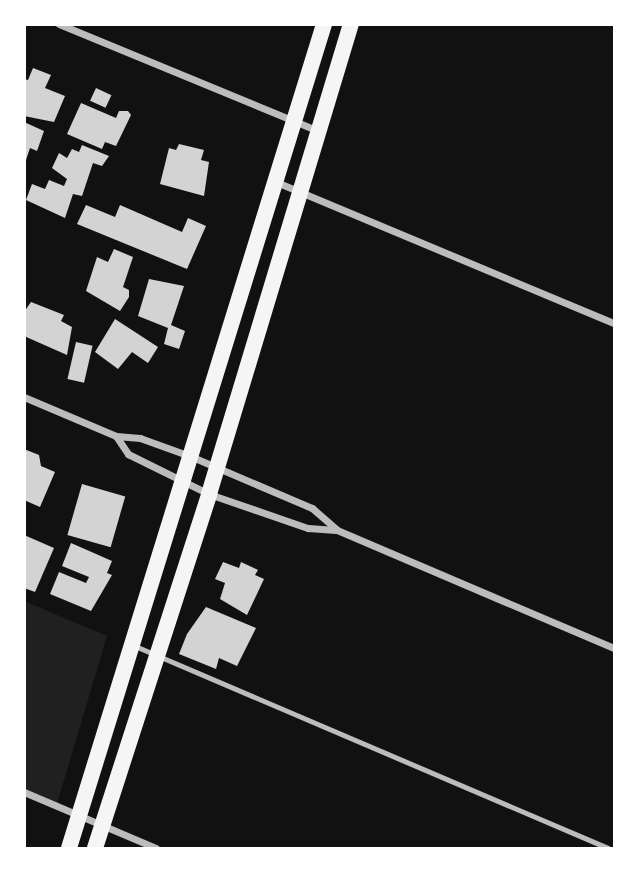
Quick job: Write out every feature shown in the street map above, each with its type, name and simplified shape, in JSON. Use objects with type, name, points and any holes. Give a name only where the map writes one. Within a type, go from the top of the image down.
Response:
[{"type":"main road","points":[[69,849],[273,181],[324,24]]},
{"type":"main road","points":[[95,849],[155,653],[217,469],[299,189],[351,24]]},
{"type":"street","points":[[59,24],[318,131]]},
{"type":"street","points":[[273,181],[299,189],[614,323]]},
{"type":"street","points":[[24,397],[116,436],[140,438],[190,456],[312,508],[337,530],[614,648]]},
{"type":"street","points":[[116,436],[128,454],[209,494],[309,528],[337,530]]},
{"type":"street","points":[[24,792],[156,849]]},
{"type":"lane","points":[[132,645],[608,849]]},
{"type":"shaded area","points":[[24,601],[107,636],[56,807],[25,792]]},
{"type":"building","points":[[33,68],[51,75],[45,88],[65,96],[54,122],[24,116],[24,79],[28,80]]},
{"type":"building","points":[[96,88],[111,95],[105,108],[90,101]]},
{"type":"building","points":[[81,103],[116,118],[119,111],[128,111],[131,115],[116,146],[105,142],[102,149],[67,134]]},
{"type":"building","points":[[24,122],[44,131],[37,151],[30,148],[25,163]]},
{"type":"building","points":[[179,144],[204,150],[201,160],[209,162],[204,196],[160,184],[169,148],[176,150]]},
{"type":"building","points":[[82,145],[109,156],[102,166],[93,163],[82,196],[73,194],[65,218],[26,200],[32,184],[45,189],[49,180],[64,186],[67,179],[52,168],[59,153],[67,158],[72,149],[79,152]]},
{"type":"building","points":[[86,205],[115,217],[120,205],[182,232],[188,218],[206,226],[187,269],[77,224]]},
{"type":"building","points":[[114,249],[133,257],[123,287],[129,290],[129,297],[120,311],[86,291],[97,257],[108,262]]},
{"type":"building","points":[[149,279],[184,286],[171,325],[185,331],[179,349],[164,344],[168,328],[138,316]]},
{"type":"building","points":[[31,302],[64,315],[61,321],[72,327],[67,355],[24,336],[24,312]]},
{"type":"building","points":[[115,319],[158,347],[148,363],[132,352],[118,369],[95,352]]},
{"type":"building","points":[[76,342],[93,346],[84,383],[67,379]]},
{"type":"building","points":[[24,449],[39,455],[41,466],[55,472],[40,507],[24,500]]},
{"type":"building","points":[[82,484],[125,496],[111,547],[67,535]]},
{"type":"building","points":[[24,535],[54,548],[35,592],[24,588]]},
{"type":"building","points":[[71,543],[112,561],[107,573],[112,575],[91,611],[50,594],[59,572],[86,583],[89,577],[62,566]]},
{"type":"building","points":[[223,562],[239,568],[241,562],[258,570],[255,575],[264,579],[247,615],[220,599],[225,583],[215,579]]},
{"type":"building","points":[[206,607],[256,628],[237,666],[219,658],[216,669],[179,654],[187,634]]}]
